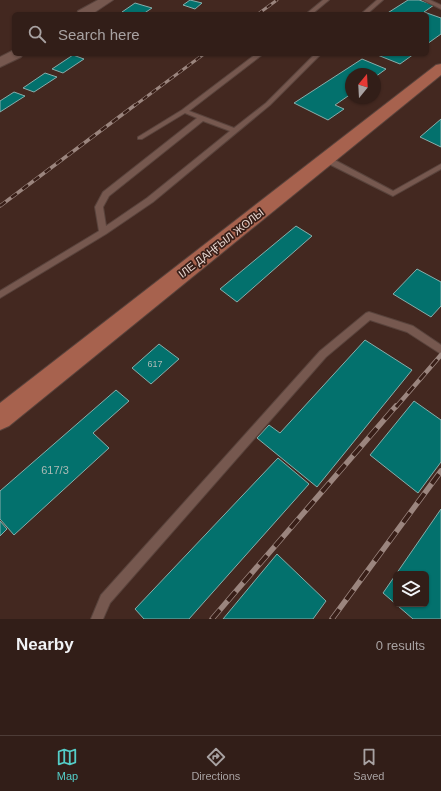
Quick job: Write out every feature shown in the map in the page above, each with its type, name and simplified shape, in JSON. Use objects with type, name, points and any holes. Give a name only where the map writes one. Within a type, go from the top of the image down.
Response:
[{"type":"main road","name":"ІЛЕ ДАҢҒЫЛ ЖОЛЫ","points":[[0,418],[441,68]]},
{"type":"street","points":[[86,12],[106,0]]},
{"type":"street","points":[[0,64],[13,56]]},
{"type":"lane","points":[[312,12],[326,0]]},
{"type":"lane","points":[[366,12],[380,0]]},
{"type":"lane","points":[[426,0],[441,7]]},
{"type":"lane","points":[[140,138],[184,111],[257,56]]},
{"type":"lane","points":[[0,295],[102,232],[150,200],[268,104],[316,56]]},
{"type":"lane","points":[[184,111],[236,131]]},
{"type":"lane","points":[[102,232],[99,207],[106,194],[202,118]]},
{"type":"lane","points":[[326,159],[393,194],[441,166]]},
{"type":"lane","points":[[97,619],[105,599],[318,360],[368,316],[410,329],[441,350]]},
{"type":"building","points":[[190,0],[202,3],[195,9],[183,5]]},
{"type":"building","points":[[408,0],[419,0],[434,5],[424,12],[389,12]]},
{"type":"building","points":[[135,3],[152,8],[146,12],[122,12]]},
{"type":"building","points":[[429,14],[441,18],[441,34],[429,43]]},
{"type":"building","points":[[72,56],[84,59],[63,73],[52,69]]},
{"type":"building","points":[[380,56],[411,56],[400,64]]},
{"type":"building","points":[[362,59],[386,69],[381,73],[381,68],[348,68]]},
{"type":"building","points":[[345,70],[345,98],[335,105],[344,109],[328,120],[294,103]]},
{"type":"building","points":[[45,73],[57,77],[34,92],[23,88]]},
{"type":"building","points":[[14,92],[25,96],[0,112],[0,101]]},
{"type":"building","points":[[441,119],[441,147],[420,137]]},
{"type":"building","points":[[296,226],[312,236],[237,302],[220,289]]},
{"type":"building","points":[[417,269],[441,282],[441,306],[431,317],[393,294]]},
{"type":"building","points":[[365,340],[412,370],[317,487],[257,438],[269,425],[280,433]]},
{"type":"building","points":[[159,344],[179,359],[151,384],[132,368]]},
{"type":"building","points":[[116,390],[129,401],[93,433],[109,448],[14,535],[0,519],[0,491]]},
{"type":"building","points":[[414,401],[441,420],[441,462],[418,493],[370,455]]},
{"type":"building","points":[[278,458],[309,484],[189,619],[144,619],[135,609]]},
{"type":"building","points":[[441,509],[441,619],[413,619],[399,607],[429,607],[429,571],[398,571]]},
{"type":"building","points":[[0,521],[7,529],[0,536]]},
{"type":"building","points":[[277,554],[326,601],[313,619],[223,619]]},
{"type":"building","points":[[393,578],[393,602],[383,593]]},
{"type":"railway","points":[[261,12],[277,0]]},
{"type":"railway","points":[[134,106],[201,56]]},
{"type":"railway","points":[[0,206],[135,105]]},
{"type":"railway","points":[[396,407],[441,355]]},
{"type":"railway","points":[[212,619],[396,406]]},
{"type":"railway","points":[[332,619],[441,471]]}]
